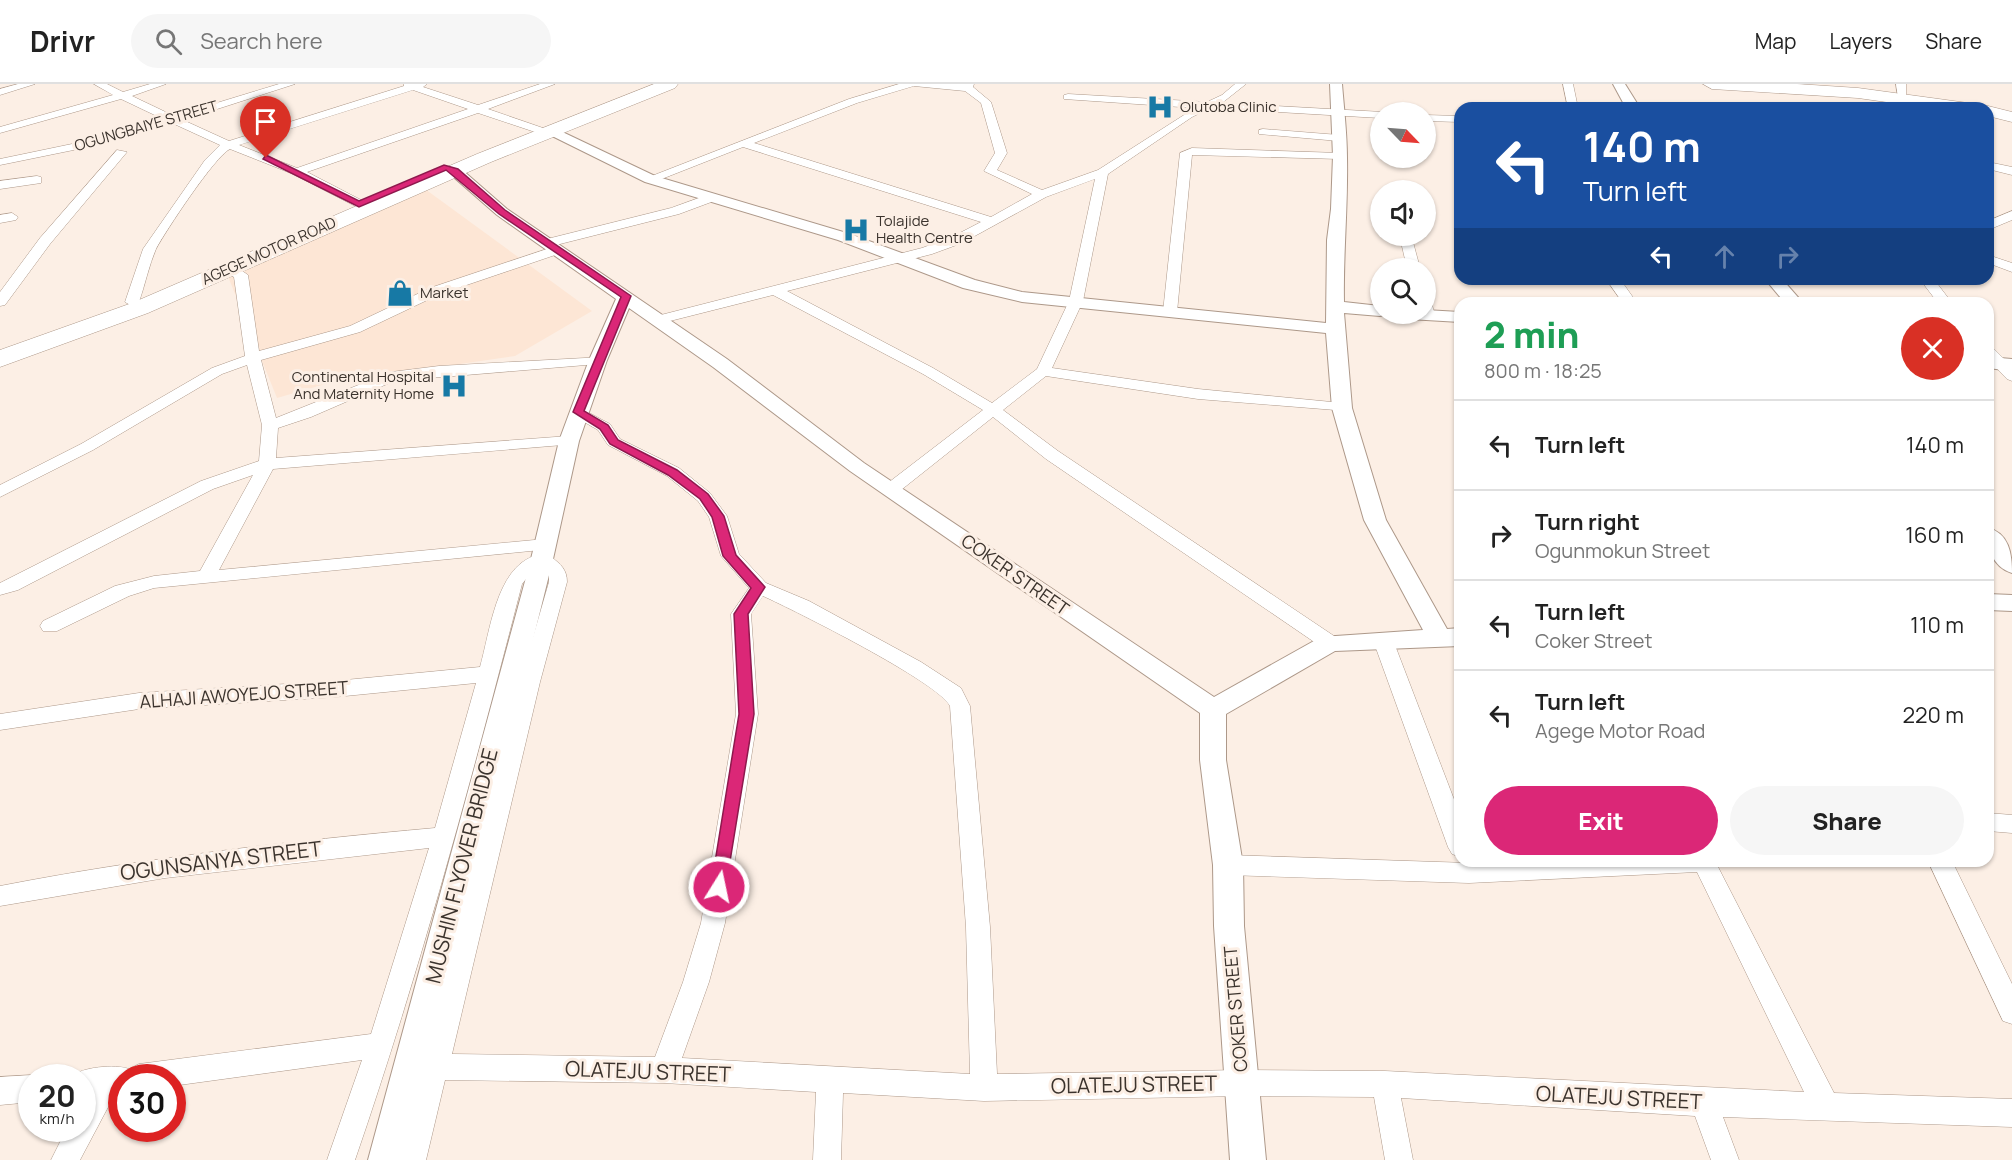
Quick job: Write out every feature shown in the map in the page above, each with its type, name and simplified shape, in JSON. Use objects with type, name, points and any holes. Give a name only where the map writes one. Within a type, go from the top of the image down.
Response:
[{"type":"highway","name":"AGEGE MOTOR ROAD","points":[[0,351],[71,327],[359,204],[659,84]]},
{"type":"highway","name":"AGEGE MOTOR ROAD","points":[[544,131],[669,84]]},
{"type":"highway","points":[[1712,84],[1858,93],[1924,102]]},
{"type":"highway","points":[[1801,84],[1901,89],[1957,102]]},
{"type":"highway","points":[[1994,111],[2012,115]]},
{"type":"highway","name":"AGEGE MOTOR ROAD","points":[[0,359],[140,308],[451,169]]},
{"type":"street","points":[[0,92],[30,84]]},
{"type":"street","points":[[99,84],[228,144],[297,172],[359,204]]},
{"type":"street","points":[[0,130],[161,84]]},
{"type":"street","name":"OGUNGBAIYE STREET","points":[[0,162],[98,142],[290,84]]},
{"type":"street","points":[[297,172],[550,84]]},
{"type":"street","points":[[650,179],[873,94],[910,84]]},
{"type":"street","points":[[917,84],[968,86],[986,102],[999,144],[1001,153],[990,171],[1042,194]]},
{"type":"street","points":[[658,321],[773,289],[897,259],[957,240],[1042,194],[1102,172],[1188,115],[1226,97],[1241,84]]},
{"type":"street","points":[[1213,709],[1330,643],[1449,637],[1375,520],[1342,408],[1335,329],[1335,240],[1339,209],[1340,156],[1336,84]]},
{"type":"street","points":[[1568,84],[1572,102]]},
{"type":"street","points":[[1619,84],[1630,102]]},
{"type":"street","points":[[132,302],[150,249],[210,162],[228,144],[414,85],[476,109],[544,131],[650,179],[844,237],[897,259],[1006,294],[1335,329]]},
{"type":"street","points":[[1068,97],[1370,115]]},
{"type":"street","points":[[1436,118],[1454,119]]},
{"type":"street","points":[[1263,132],[1309,140],[1339,138]]},
{"type":"street","points":[[742,143],[993,221]]},
{"type":"street","points":[[0,302],[45,241],[121,152]]},
{"type":"street","points":[[1170,312],[1186,153],[1340,156]]},
{"type":"street","points":[[1994,167],[2012,171]]},
{"type":"street","name":"COKER STREET","points":[[451,169],[502,212],[720,363],[890,490],[1213,709],[1213,760],[1228,865],[1229,926],[1248,1160]]},
{"type":"street","points":[[890,490],[1043,371],[1076,301],[1102,172]]},
{"type":"street","points":[[0,184],[37,180]]},
{"type":"street","points":[[0,492],[87,447],[217,371],[253,358],[355,329],[435,291],[552,246],[675,211],[710,198]]},
{"type":"street","points":[[1994,214],[2010,218]]},
{"type":"street","points":[[1994,224],[2010,218]]},
{"type":"street","points":[[1994,261],[2012,268]]},
{"type":"street","points":[[206,577],[267,464],[270,425],[253,358],[242,276],[230,269]]},
{"type":"street","points":[[1778,285],[1789,297]]},
{"type":"street","points":[[1931,285],[1940,297]]},
{"type":"street","points":[[773,289],[935,374],[994,409],[1018,425],[1052,455],[1330,643]]},
{"type":"street","name":"MUSHIN FLYOVER BRIDGE","points":[[386,1160],[542,558],[569,441],[598,360],[626,296]]},
{"type":"street","points":[[1336,307],[1370,310]]},
{"type":"street","points":[[1436,312],[1454,316]]},
{"type":"street","points":[[270,425],[305,414],[391,377],[439,370],[598,360]]},
{"type":"street","points":[[1043,371],[1198,394],[1342,408]]},
{"type":"street","points":[[578,412],[604,427],[614,442],[673,472],[704,497],[718,516],[730,556],[759,587],[802,606],[914,667],[954,693],[960,706],[978,927],[984,1088]]},
{"type":"street","points":[[4,582],[207,485],[267,464],[569,441]]},
{"type":"street","points":[[1994,542],[2012,565]]},
{"type":"street","points":[[341,1160],[382,1046],[443,837],[513,582],[527,565],[542,558]]},
{"type":"street","points":[[50,626],[122,591],[154,582],[542,558],[558,573],[558,582],[530,682],[412,1160]]},
{"type":"street","points":[[664,1070],[696,982],[713,923],[747,714],[741,614],[759,587]]},
{"type":"street","points":[[1994,602],[2012,603]]},
{"type":"street","points":[[1383,640],[1454,831]]},
{"type":"street","name":"ALHAJI AWOYEJO STREET","points":[[0,722],[140,701],[347,688],[489,674]]},
{"type":"street","points":[[1994,822],[2012,824]]},
{"type":"street","name":"OGUNSANYA STREET","points":[[0,896],[116,874],[359,844],[443,837]]},
{"type":"street","points":[[1228,865],[1454,867]]},
{"type":"street","points":[[1706,867],[1826,1107]]},
{"type":"street","points":[[1943,867],[2012,1011]]},
{"type":"street","points":[[186,1071],[382,1046]]},
{"type":"street","name":"OLATEJU STREET","points":[[435,1067],[664,1070],[984,1088],[1243,1083],[1385,1084],[1704,1103],[2012,1113]]},
{"type":"street","points":[[827,1160],[830,1081]]},
{"type":"street","points":[[96,1099],[104,1082]]},
{"type":"street","points":[[1385,1084],[1399,1160]]},
{"type":"street","points":[[0,1090],[18,1089]]},
{"type":"street","points":[[1704,1103],[1725,1160]]},
{"type":"street","points":[[65,1160],[75,1142]]},
{"type":"shaded area","name":"Market","points":[[425,189],[592,311],[515,356],[329,383],[277,398],[227,274]]},
{"type":"place","name":"Olutoba Clinic","points":[[1160,107]]},
{"type":"place","name":"Tolajide Health Centre","points":[[856,230]]},
{"type":"place","name":"Market","points":[[400,293]]},
{"type":"place","name":"Continental Hospital And Maternity Home","points":[[454,386]]},
{"type":"route","points":[[266,158],[359,204],[446,167],[455,171],[502,212],[626,296],[578,412],[604,427],[614,442],[646,456],[673,472],[704,497],[718,516],[730,556],[759,587],[741,614],[747,714],[719,887]]}]
